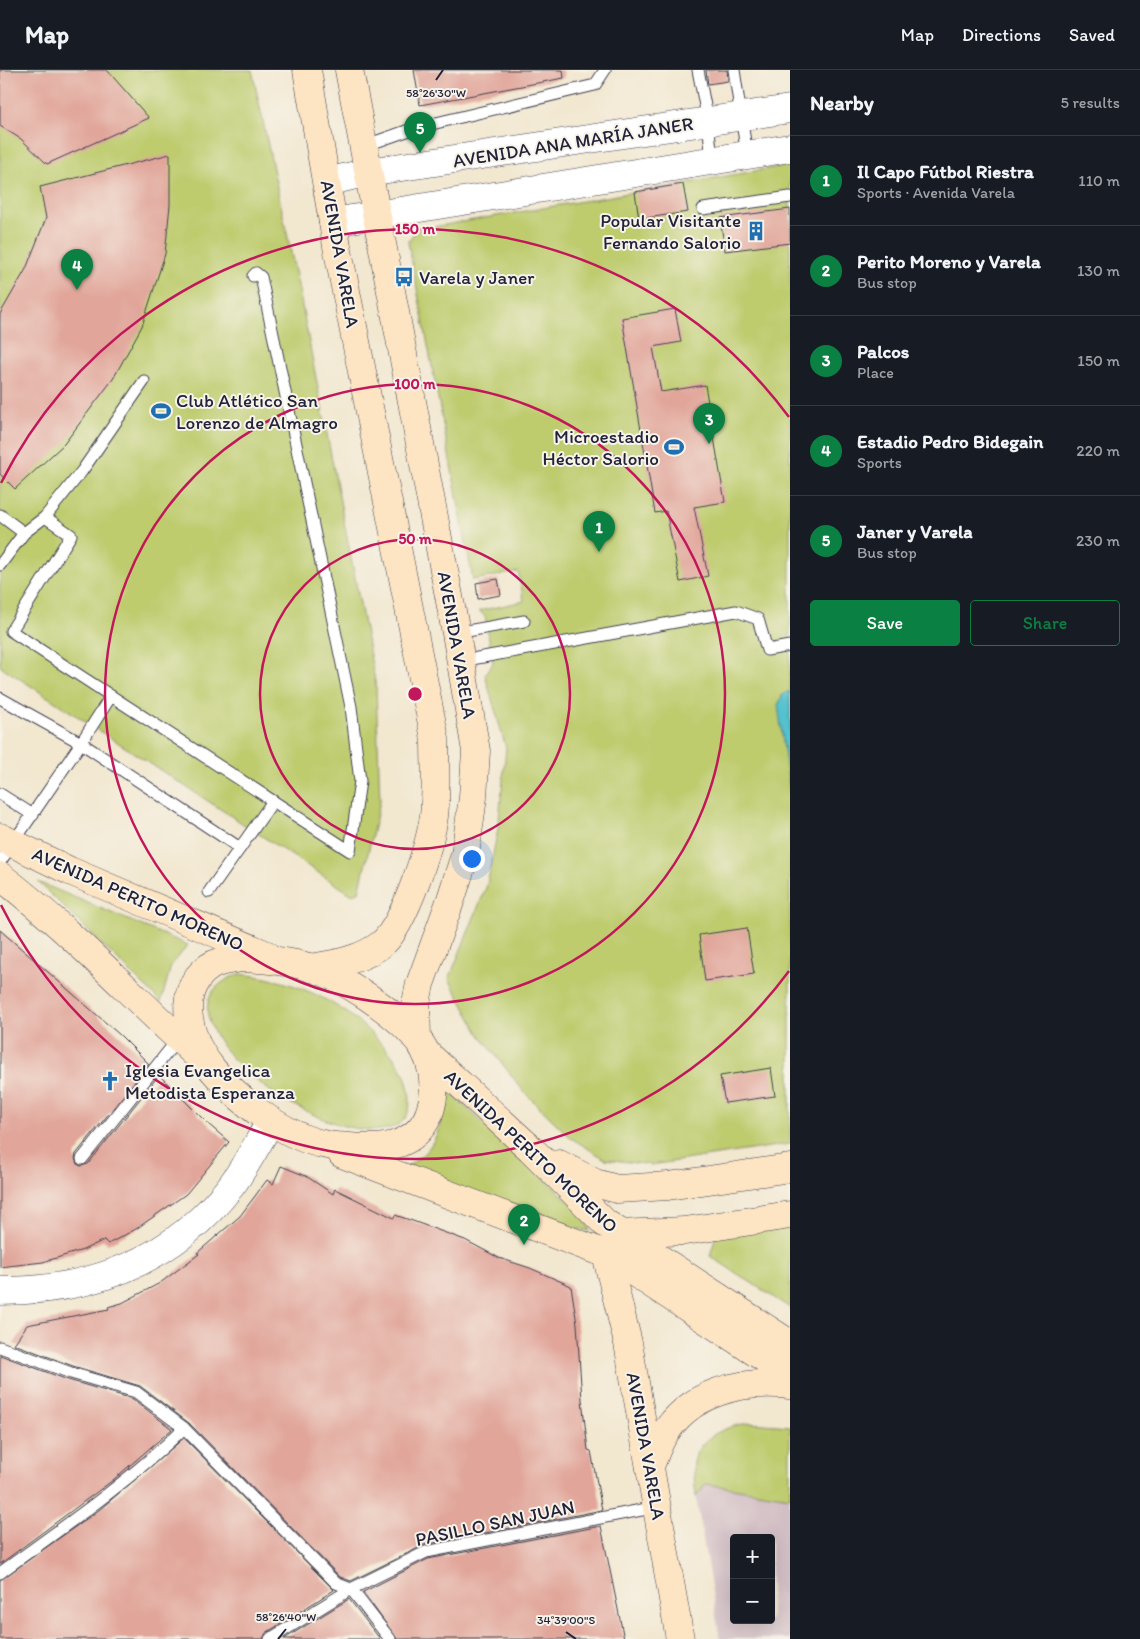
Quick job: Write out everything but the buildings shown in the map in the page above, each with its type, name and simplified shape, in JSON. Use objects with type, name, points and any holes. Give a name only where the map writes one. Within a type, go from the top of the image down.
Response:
[{"type":"main road","name":"AVENIDA VARELA","points":[[307,70],[333,222],[435,739],[434,816],[415,882],[402,916],[383,942],[355,959],[311,968]]},
{"type":"main road","name":"AVENIDA VARELA","points":[[349,70],[456,633],[476,751],[473,797],[465,855],[420,984],[416,1003],[422,1046]]},
{"type":"main road","name":"AVENIDA PERITO MORENO","points":[[4,847],[70,871],[277,960]]},
{"type":"main road","points":[[0,876],[54,920],[178,1039],[212,1069]]},
{"type":"main road","points":[[212,1069],[192,1033],[188,1020],[190,992],[196,979],[210,966],[223,961],[242,958],[277,960],[311,968]]},
{"type":"main road","name":"AVENIDA PERITO MORENO","points":[[311,968],[353,988],[384,1008],[532,1149],[605,1223],[613,1244],[790,1375]]},
{"type":"main road","points":[[322,1145],[376,1148],[406,1140],[416,1133],[429,1112],[434,1078],[422,1046]]},
{"type":"main road","name":"AVENIDA PERITO MORENO","points":[[212,1069],[248,1104],[272,1121],[322,1145],[393,1174],[580,1242],[613,1244],[678,1272],[790,1344]]},
{"type":"main road","points":[[532,1149],[578,1175],[617,1189],[668,1186],[790,1168]]},
{"type":"main road","points":[[613,1244],[790,1215]]},
{"type":"main road","points":[[678,1272],[672,1262],[671,1250],[676,1238],[685,1231]]},
{"type":"main road","name":"AVENIDA VARELA","points":[[613,1244],[628,1343],[680,1639]]},
{"type":"main road","points":[[650,1466],[663,1436],[684,1412],[710,1394],[740,1384],[790,1385]]},
{"type":"street","name":"AVENIDA ANA MARÍA JANER","points":[[327,182],[366,159],[708,121],[790,109]]},
{"type":"street","points":[[333,222],[790,148]]},
{"type":"street","points":[[0,1291],[26,1291],[69,1285],[115,1273],[154,1256],[177,1241],[231,1186],[272,1121]]},
{"type":"lane","points":[[366,159],[415,128],[595,85],[605,70]]},
{"type":"lane","points":[[698,70],[708,121],[712,160]]},
{"type":"lane","points":[[734,70],[747,155]]},
{"type":"lane","points":[[703,209],[790,197]]},
{"type":"lane","points":[[45,517],[71,535],[11,631],[350,851],[360,781],[351,707],[261,277],[256,273],[253,276]]},
{"type":"lane","points":[[0,565],[24,533],[45,517],[82,471],[144,381]]},
{"type":"lane","points":[[0,515],[24,533]]},
{"type":"lane","points":[[461,661],[736,611],[758,620],[767,650],[790,646]]},
{"type":"lane","points":[[456,633],[524,621]]},
{"type":"lane","points":[[4,847],[33,815],[111,696]]},
{"type":"lane","points":[[0,698],[81,743],[240,848]]},
{"type":"lane","points":[[0,794],[33,815]]},
{"type":"lane","points":[[209,892],[274,801]]},
{"type":"lane","points":[[82,1159],[178,1039]]},
{"type":"lane","points":[[0,1347],[71,1373],[136,1392],[184,1428],[336,1582],[351,1589],[390,1639]]},
{"type":"lane","points":[[0,1573],[122,1484],[152,1460],[184,1428]]},
{"type":"lane","name":"PASILLO SAN JUAN","points":[[270,1639],[351,1589],[426,1552],[657,1508]]},
{"type":"shaded area","points":[[706,1484],[790,1497],[790,1639],[720,1639],[696,1497]]},
{"type":"green space","name":"Club Atlético San Lorenzo de Almagro","points":[[0,70],[252,70],[298,285],[376,686],[380,801],[359,892],[351,894],[0,666]]},
{"type":"green space","points":[[790,165],[790,1144],[651,1165],[605,1159],[571,1138],[524,1092],[480,1035],[449,979],[487,885],[498,829],[506,748],[485,675],[493,663],[485,616],[479,611],[524,601],[518,572],[473,580],[408,242],[416,230]]},
{"type":"green space","points":[[38,882],[188,945],[171,966],[161,1002]]},
{"type":"green space","points":[[239,974],[284,982],[312,993],[338,1007],[367,1029],[392,1055],[404,1073],[410,1099],[408,1112],[403,1121],[395,1126],[384,1129],[371,1130],[344,1126],[307,1112],[280,1097],[242,1068],[215,1034],[208,1017],[209,1000],[218,986]]},
{"type":"green space","points":[[447,1090],[581,1212],[590,1231],[555,1225],[403,1169],[416,1160],[432,1144],[439,1126]]},
{"type":"green space","points":[[790,1226],[790,1308],[710,1256],[716,1235]]},
{"type":"green space","points":[[750,1423],[790,1426],[790,1497],[706,1484],[696,1497],[694,1466],[695,1457],[699,1449],[710,1437],[718,1432]]},
{"type":"water","points":[[790,691],[790,795],[778,705],[783,694]]},
{"type":"place","name":"Janer y Varela","points":[[420,153]]},
{"type":"place","name":"Popular Visitante Fernando Salorio","points":[[756,231]]},
{"type":"place","name":"Varela y Janer","points":[[404,277]]},
{"type":"place","name":"Estadio Pedro Bidegain","points":[[77,290]]},
{"type":"place","name":"Club Atlético San Lorenzo de Almagro","points":[[161,411]]},
{"type":"place","name":"Palcos","points":[[709,444]]},
{"type":"place","name":"Microestadio Héctor Salorio","points":[[674,447]]},
{"type":"place","name":"Il Capo Fútbol Riestra","points":[[599,552]]},
{"type":"place","name":"Iglesia Evangelica Metodista Esperanza","points":[[110,1081]]},
{"type":"place","name":"Perito Moreno y Varela","points":[[524,1245]]}]
